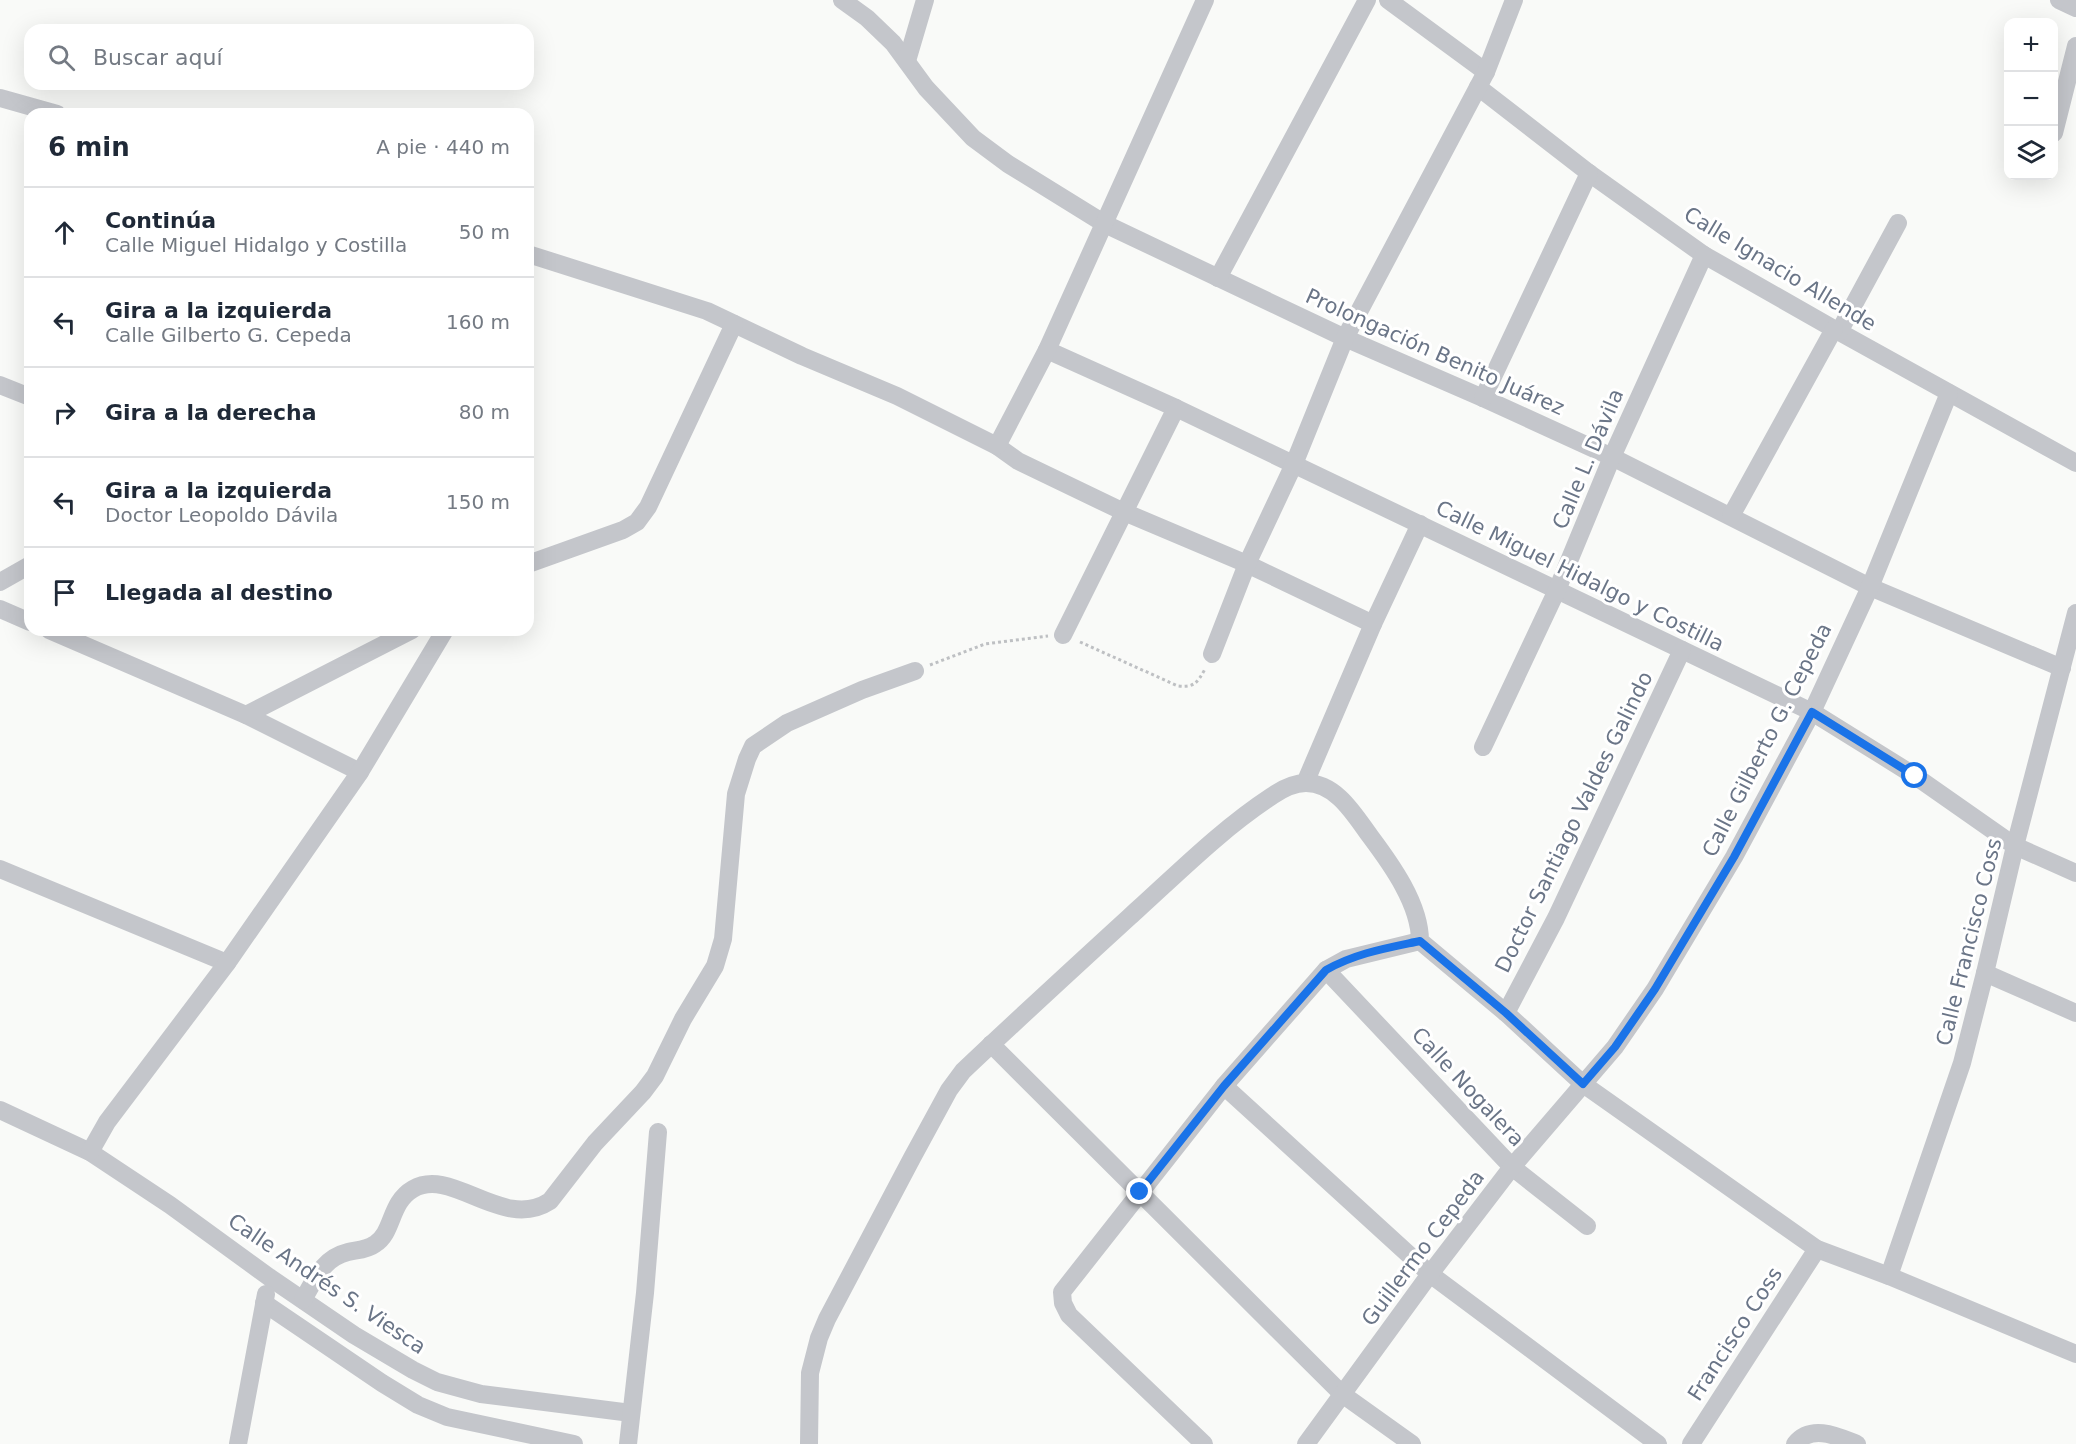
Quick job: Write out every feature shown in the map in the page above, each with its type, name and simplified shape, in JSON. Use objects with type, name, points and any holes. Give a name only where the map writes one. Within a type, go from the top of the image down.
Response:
[{"type":"street","name":"Prolongación Benito Juárez","points":[[842,0],[867,18],[893,43],[926,88],[973,138],[1008,164],[1105,224],[1345,338],[1612,457],[1870,587],[2062,668]]},
{"type":"street","points":[[907,61],[926,0]]},
{"type":"street","points":[[997,446],[1047,350],[1205,0]]},
{"type":"street","points":[[1218,278],[1367,0]]},
{"type":"street","name":"Calle Ignacio Allende","points":[[1388,0],[1589,173],[1704,255],[2076,463]]},
{"type":"street","points":[[1212,654],[1246,564],[1294,464],[1345,338],[1482,79],[1514,0]]},
{"type":"street","points":[[2059,0],[2076,9]]},
{"type":"street","points":[[2056,126],[2076,46]]},
{"type":"street","points":[[0,98],[36,108]]},
{"type":"street","points":[[1483,398],[1589,173]]},
{"type":"street","points":[[1731,516],[1898,223]]},
{"type":"street","name":"Calle L. Dávila","points":[[1483,747],[1557,590],[1612,457],[1704,255]]},
{"type":"street","points":[[534,256],[707,311],[802,356],[897,396],[997,446],[1018,460],[1124,512],[1246,564],[1373,624]]},
{"type":"street","points":[[534,562],[623,530],[637,522],[648,507],[734,324]]},
{"type":"street","name":"Calle Miguel Hidalgo y Costilla","points":[[1047,350],[1176,408],[1812,712],[1915,776],[2015,846],[2076,873]]},
{"type":"street","points":[[0,385],[24,395]]},
{"type":"street","name":"Calle Gilberto G. Cepeda","points":[[1583,1084],[1615,1047],[1655,989],[1734,857],[1812,712],[1870,587],[1949,393]]},
{"type":"street","points":[[1063,635],[1176,408]]},
{"type":"street","points":[[1305,783],[1373,624],[1420,524]]},
{"type":"street","points":[[0,582],[24,568]]},
{"type":"street","points":[[0,609],[24,619]]},
{"type":"street","name":"Calle Francisco Coss","points":[[1889,1276],[1962,1063],[2015,846],[2076,613]]},
{"type":"street","points":[[63,636],[246,716],[360,772]]},
{"type":"street","points":[[246,716],[400,636]]},
{"type":"street","points":[[90,1152],[106,1122],[227,963],[360,772],[441,636]]},
{"type":"street","name":"Doctor Santiago Valdes Galindo","points":[[1506,1013],[1556,918],[1682,650]]},
{"type":"street","points":[[303,1300],[321,1267],[332,1258],[376,1244],[385,1234],[394,1209],[403,1196],[415,1187],[430,1184],[447,1186],[493,1204],[516,1210],[542,1206],[550,1201],[595,1143],[655,1076],[683,1019],[715,966],[723,939],[736,794],[753,746],[787,723],[862,690],[915,671]]},
{"type":"street","points":[[809,1444],[810,1374],[819,1338],[912,1158],[956,1081],[991,1044],[1200,852],[1273,795],[1293,785],[1305,783],[1325,787],[1351,811],[1380,849],[1415,911],[1420,926],[1420,941]]},
{"type":"street","points":[[0,869],[227,963]]},
{"type":"street","points":[[1420,941],[1506,1013],[1583,1084],[1817,1249],[1889,1276],[2076,1354]]},
{"type":"street","points":[[1204,1444],[1069,1315],[1063,1303],[1062,1292],[1224,1086],[1326,970],[1346,958],[1420,941]]},
{"type":"street","name":"Calle Nogalera","points":[[1326,970],[1512,1167],[1587,1226]]},
{"type":"street","points":[[1985,973],[2076,1013]]},
{"type":"street","points":[[991,1044],[1342,1395],[1412,1444]]},
{"type":"street","name":"Guillermo Cepeda","points":[[1306,1444],[1430,1274],[1512,1167],[1583,1084]]},
{"type":"street","points":[[1224,1086],[1430,1274],[1658,1444]]},
{"type":"street","name":"Calle Andrés S. Viesca","points":[[0,1110],[90,1152],[170,1205],[354,1335],[437,1382],[481,1394],[631,1413]]},
{"type":"street","points":[[628,1444],[645,1293],[658,1132]]},
{"type":"street","name":"Francisco Coss","points":[[1691,1444],[1817,1249]]},
{"type":"street","points":[[238,1444],[269,1277]]},
{"type":"street","points":[[264,1303],[418,1405],[447,1417],[574,1444]]},
{"type":"street","points":[[1795,1444],[1812,1432],[1837,1436],[1857,1444]]},
{"type":"path","points":[[915,671],[986,644],[1063,635],[1166,681],[1183,686],[1198,682],[1212,654]]},
{"type":"route","points":[[1140,1192],[1224,1086],[1326,970],[1346,958],[1376,950],[1420,941],[1506,1013],[1583,1084],[1615,1047],[1655,989],[1734,857],[1812,712],[1915,776]]}]
